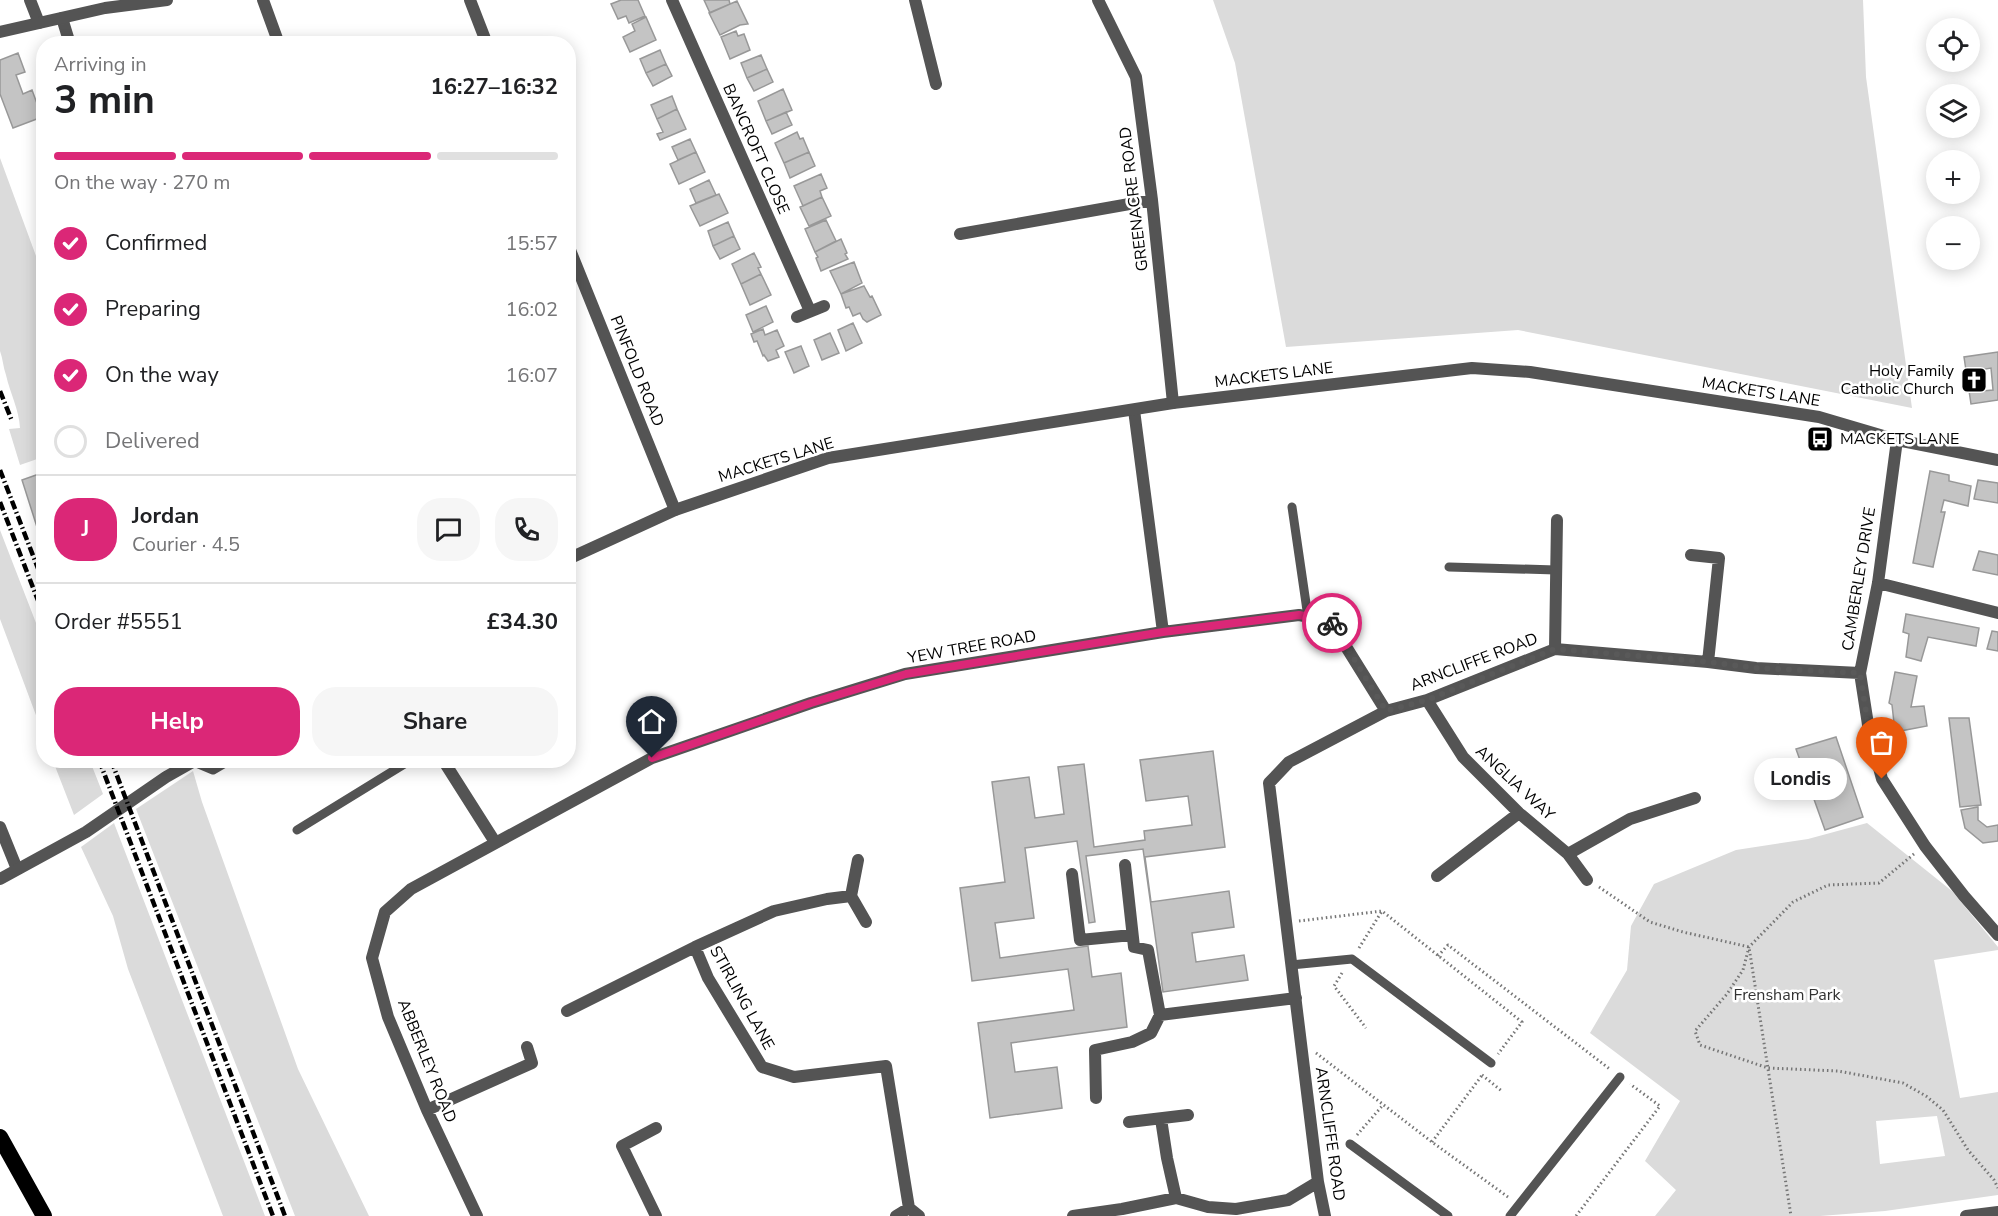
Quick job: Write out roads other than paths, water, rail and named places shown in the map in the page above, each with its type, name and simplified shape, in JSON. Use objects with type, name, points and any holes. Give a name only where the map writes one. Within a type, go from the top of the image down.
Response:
[{"type":"highway","points":[[0,1137],[44,1216]]},
{"type":"street","points":[[30,0],[39,23]]},
{"type":"street","points":[[0,32],[62,18],[105,4],[167,0]]},
{"type":"street","points":[[263,0],[276,36]]},
{"type":"street","points":[[470,0],[484,36]]},
{"type":"street","name":"BANCROFT CLOSE","points":[[672,0],[810,311]]},
{"type":"street","points":[[915,0],[936,84]]},
{"type":"street","name":"GREENACRE ROAD","points":[[1098,0],[1136,77],[1152,200],[1173,403]]},
{"type":"street","points":[[62,18],[68,36]]},
{"type":"street","points":[[960,234],[1152,200]]},
{"type":"street","name":"PINFOLD ROAD","points":[[576,265],[675,510]]},
{"type":"street","points":[[797,317],[824,306]]},
{"type":"street","name":"MACKETS LANE","points":[[576,555],[675,510],[828,458],[1173,403],[1472,368],[1530,372],[1819,417],[1897,440],[1998,460]]},
{"type":"street","points":[[1134,410],[1163,632]]},
{"type":"street","name":"CAMBERLEY DRIVE","points":[[1897,440],[1878,583],[1860,673],[1869,731],[1882,779],[1925,846],[1998,935]]},
{"type":"street","points":[[1555,649],[1557,520]]},
{"type":"street","points":[[1691,555],[1719,558],[1708,662]]},
{"type":"street","points":[[1878,583],[1998,613]]},
{"type":"street","name":"YEW TREE ROAD","points":[[442,873],[652,758],[811,703],[906,674],[1163,632],[1299,615],[1330,621],[1386,711]]},
{"type":"street","name":"ARNCLIFFE ROAD","points":[[1325,1216],[1318,1182],[1269,783],[1288,762],[1386,711],[1427,700],[1555,649],[1756,668],[1860,673]]},
{"type":"street","name":"ANGLIA WAY","points":[[1427,700],[1462,758],[1519,813],[1568,854],[1587,880]]},
{"type":"street","points":[[0,879],[86,832],[182,768]]},
{"type":"street","points":[[448,768],[495,842]]},
{"type":"street","points":[[1568,854],[1630,819],[1695,798]]},
{"type":"street","points":[[1437,876],[1519,813]]},
{"type":"street","points":[[0,827],[17,869]]},
{"type":"street","points":[[858,860],[851,896],[866,922]]},
{"type":"street","points":[[1096,1098],[1095,1050],[1132,1042],[1151,1034],[1160,1015],[1148,950],[1134,947],[1125,865]]},
{"type":"street","name":"ABBERLEY ROAD","points":[[442,873],[411,889],[385,912],[372,958],[388,1017],[477,1216]]},
{"type":"street","points":[[1072,874],[1080,940],[1132,935]]},
{"type":"street","name":"STIRLING LANE","points":[[851,896],[774,910],[695,947],[708,978],[762,1067],[794,1077],[886,1066],[914,1212]]},
{"type":"street","points":[[567,1011],[695,947]]},
{"type":"street","points":[[1160,1015],[1296,998]]},
{"type":"street","points":[[428,1110],[532,1063],[527,1047]]},
{"type":"street","points":[[1129,1122],[1188,1115]]},
{"type":"street","points":[[1161,1119],[1176,1198]]},
{"type":"street","points":[[656,1128],[622,1146],[656,1216]]},
{"type":"street","points":[[1073,1216],[1176,1198],[1208,1207],[1236,1209],[1288,1200],[1318,1182]]},
{"type":"street","points":[[896,1216],[914,1212]]},
{"type":"street","points":[[1966,1216],[1998,1212]]},
{"type":"lane","points":[[1292,507],[1308,617]]},
{"type":"lane","points":[[1449,567],[1556,570]]},
{"type":"lane","points":[[297,830],[398,768]]},
{"type":"lane","points":[[1292,965],[1352,958],[1491,1063]]},
{"type":"lane","points":[[1510,1216],[1620,1077]]},
{"type":"lane","points":[[1350,1144],[1448,1216]]},
{"type":"railway","points":[[0,391],[12,421]]},
{"type":"railway","points":[[0,470],[36,563]]},
{"type":"railway","points":[[0,502],[36,595]]},
{"type":"railway","points":[[102,768],[273,1216]]},
{"type":"railway","points":[[114,768],[285,1216]]},
{"type":"place","name":"Holy Family Catholic Church","points":[[1974,380]]},
{"type":"place","name":"MACKETS LANE","points":[[1820,439]]},
{"type":"place","name":"Londis","points":[[1882,779]]},
{"type":"park label","name":"Frensham Park","points":[[1787,995]]}]
